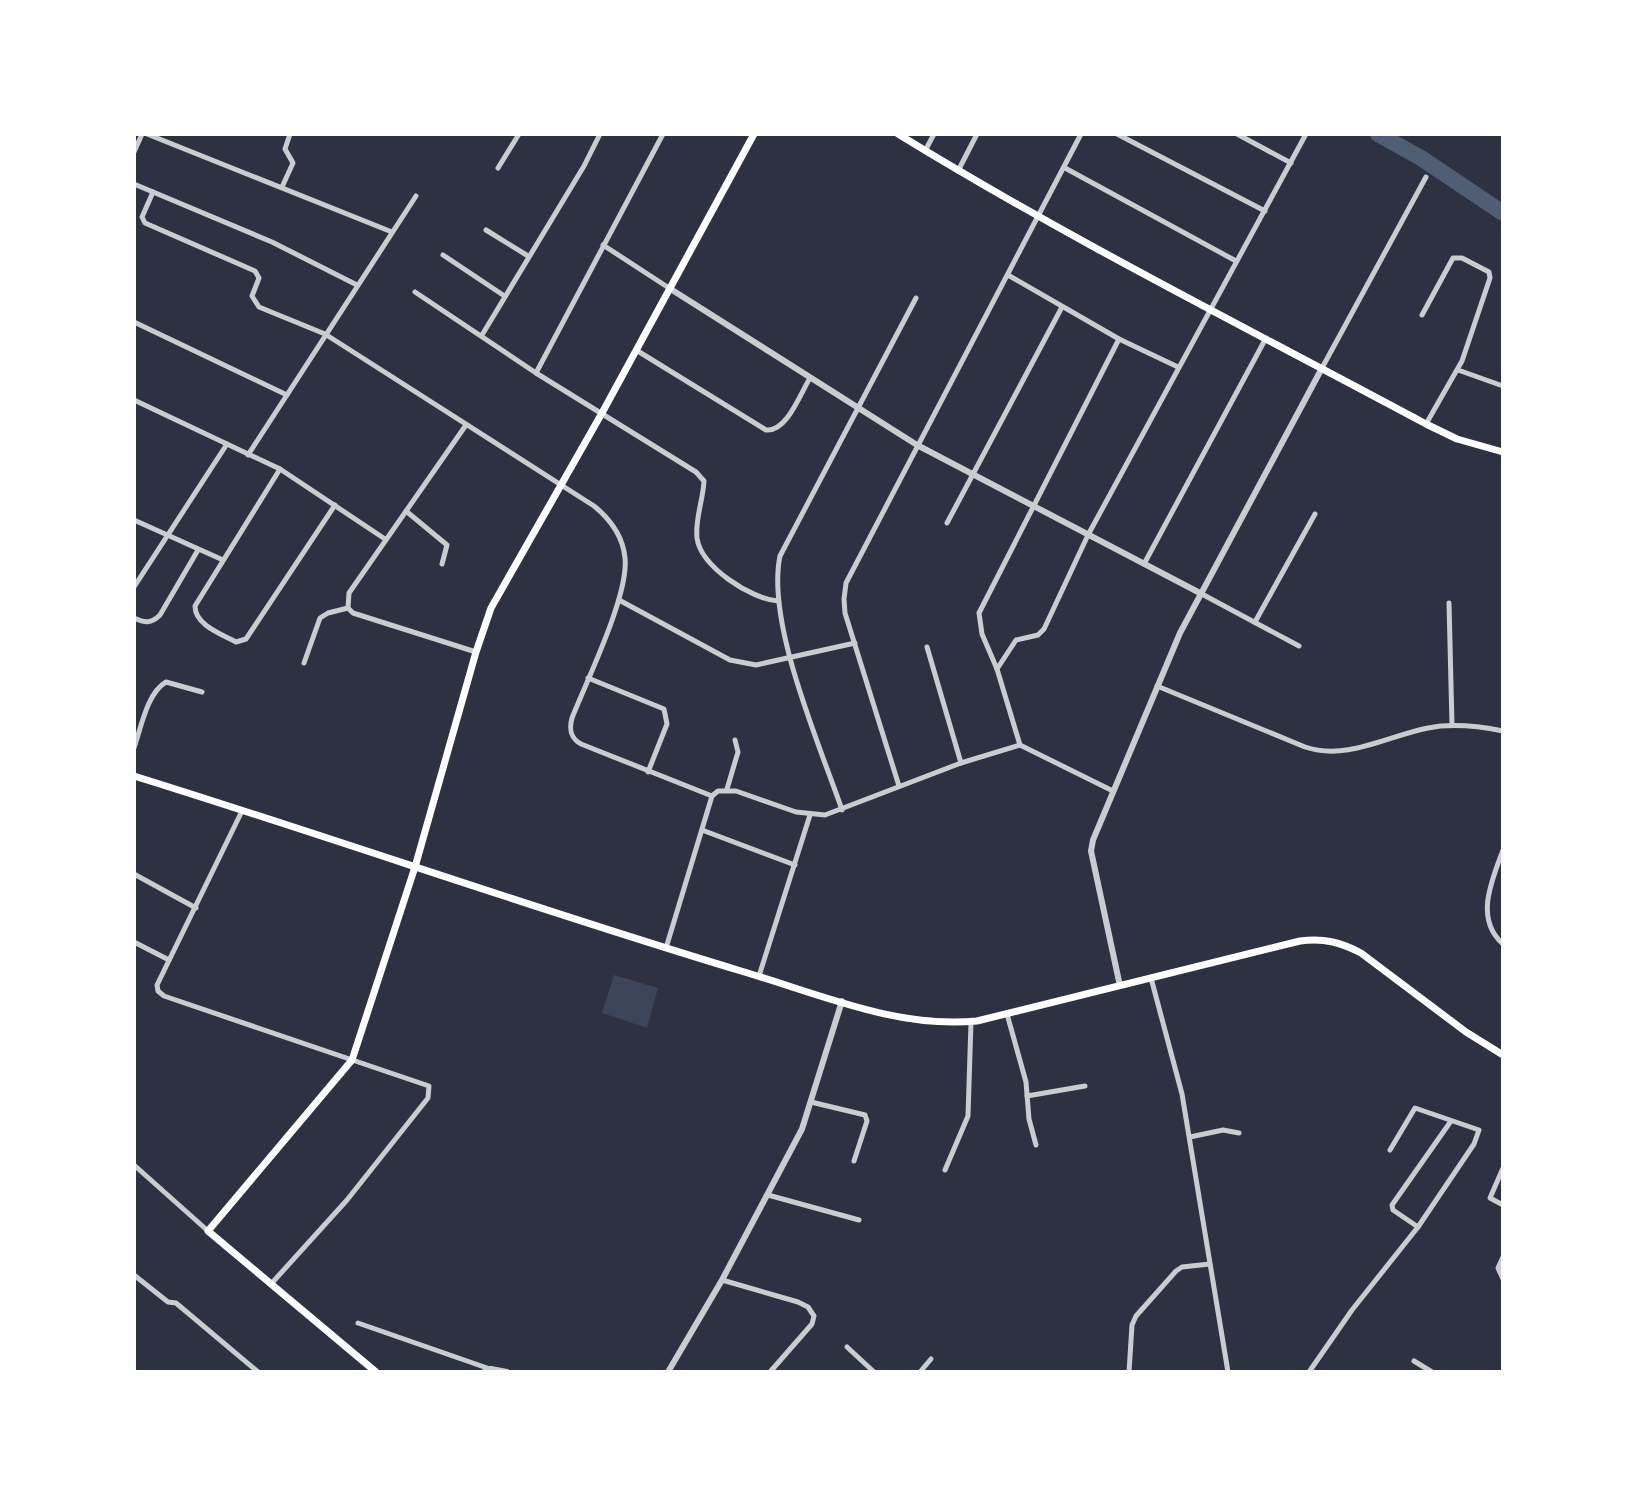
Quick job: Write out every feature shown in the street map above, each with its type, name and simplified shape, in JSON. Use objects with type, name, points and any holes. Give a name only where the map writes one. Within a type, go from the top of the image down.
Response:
[{"type":"main road","points":[[376,1372],[208,1231],[352,1060],[415,867],[491,608],[602,413],[754,134]]},
{"type":"main road","points":[[898,134],[958,171],[1426,424],[1457,439],[1503,452]]},
{"type":"main road","points":[[134,776],[666,949],[887,1015],[923,1021],[971,1022],[1300,941],[1332,940],[1361,953],[1438,1012],[1503,1055]]},
{"type":"street","points":[[134,152],[144,134],[392,232]]},
{"type":"street","points":[[282,187],[293,163],[285,149],[290,134]]},
{"type":"street","points":[[498,168],[519,134]]},
{"type":"street","points":[[482,335],[503,295],[584,166],[600,134]]},
{"type":"street","points":[[536,373],[663,134]]},
{"type":"street","points":[[925,151],[934,134]]},
{"type":"street","points":[[958,171],[977,134]]},
{"type":"street","points":[[899,786],[845,613],[846,583],[1081,134]]},
{"type":"street","points":[[1117,134],[1265,211]]},
{"type":"street","points":[[1237,134],[1291,163]]},
{"type":"street","points":[[997,669],[1016,640],[1038,635],[1044,629],[1088,535],[1306,134]]},
{"type":"street","points":[[1065,168],[1237,261]]},
{"type":"street","points":[[1120,986],[1091,851],[1093,840],[1156,685],[1200,593],[1426,177]]},
{"type":"street","points":[[134,184],[272,242],[357,285]]},
{"type":"street","points":[[153,192],[142,217],[145,223],[255,271],[259,278],[252,296],[256,305],[325,334],[594,506],[613,526],[623,545],[625,575],[619,600],[572,718],[571,734],[581,744],[712,796]]},
{"type":"street","points":[[248,455],[416,196]]},
{"type":"street","points":[[486,230],[528,256]]},
{"type":"street","points":[[603,245],[859,411],[917,445],[1299,646]]},
{"type":"street","points":[[443,255],[503,295]]},
{"type":"street","points":[[1422,315],[1453,258],[1462,258],[1489,272],[1490,278],[1471,339],[1458,370],[1426,424]]},
{"type":"street","points":[[1008,275],[1119,339],[1178,367]]},
{"type":"street","points":[[415,292],[536,373],[696,472],[704,481],[697,515],[697,536],[705,556],[721,573],[754,595],[778,601]]},
{"type":"street","points":[[842,810],[790,658],[776,583],[780,556],[916,298]]},
{"type":"street","points":[[947,523],[1062,307]]},
{"type":"street","points":[[134,322],[287,395]]},
{"type":"street","points":[[1144,564],[1266,338]]},
{"type":"street","points":[[1020,745],[997,669],[982,634],[979,613],[1119,339]]},
{"type":"street","points":[[636,350],[766,430],[773,431],[781,426],[810,378]]},
{"type":"street","points":[[1458,370],[1503,386]]},
{"type":"street","points":[[134,400],[280,469],[385,539]]},
{"type":"street","points":[[348,608],[349,593],[466,425]]},
{"type":"street","points":[[134,587],[227,444]]},
{"type":"street","points":[[280,469],[195,606],[195,616],[201,621],[236,642],[246,639],[335,505]]},
{"type":"street","points":[[406,511],[447,545],[442,564]]},
{"type":"street","points":[[1255,622],[1315,514]]},
{"type":"street","points":[[135,522],[223,560]]},
{"type":"street","points":[[134,618],[145,623],[160,615],[198,550]]},
{"type":"street","points":[[619,600],[730,660],[756,665],[855,643]]},
{"type":"street","points":[[1449,603],[1452,725]]},
{"type":"street","points":[[304,663],[320,618],[348,608],[365,618],[476,652]]},
{"type":"street","points":[[927,647],[961,763]]},
{"type":"street","points":[[588,678],[662,707],[667,713],[667,724],[648,772]]},
{"type":"street","points":[[134,748],[146,713],[161,684],[166,682],[202,692]]},
{"type":"street","points":[[1156,685],[1324,752],[1347,750],[1425,728],[1452,725],[1503,731]]},
{"type":"street","points":[[727,789],[738,752],[735,740]]},
{"type":"street","points":[[666,949],[712,796],[718,791],[727,789],[810,815],[842,810],[961,763],[1020,745],[1113,791]]},
{"type":"street","points":[[243,810],[157,985],[158,991],[164,996],[429,1086],[428,1098],[347,1200],[271,1284]]},
{"type":"street","points":[[759,976],[810,815]]},
{"type":"street","points":[[702,830],[795,865]]},
{"type":"street","points":[[1503,850],[1488,894],[1487,911],[1494,935],[1503,944]]},
{"type":"street","points":[[134,874],[196,908]]},
{"type":"street","points":[[134,942],[169,960]]},
{"type":"street","points":[[1151,978],[1182,1094],[1228,1372]]},
{"type":"street","points":[[668,1372],[722,1280],[802,1129],[842,1001]]},
{"type":"street","points":[[1007,1014],[1026,1082],[1036,1145]]},
{"type":"street","points":[[945,1170],[968,1116],[971,1022]]},
{"type":"street","points":[[1027,1096],[1085,1086]]},
{"type":"street","points":[[811,1102],[865,1115],[867,1121],[854,1161]]},
{"type":"street","points":[[1309,1372],[1352,1310],[1418,1227],[1478,1134],[1476,1127],[1415,1108],[1390,1150]]},
{"type":"street","points":[[1418,1227],[1393,1210],[1392,1205],[1451,1120]]},
{"type":"street","points":[[1190,1137],[1215,1130],[1239,1133]]},
{"type":"street","points":[[134,1165],[208,1231]]},
{"type":"street","points":[[1503,1168],[1490,1198],[1503,1205]]},
{"type":"street","points":[[768,1195],[859,1220]]},
{"type":"street","points":[[1503,1257],[1498,1272],[1503,1279]]},
{"type":"street","points":[[1129,1372],[1132,1325],[1136,1316],[1176,1271],[1182,1267],[1210,1264]]},
{"type":"street","points":[[134,1275],[168,1302],[176,1303],[258,1372]]},
{"type":"street","points":[[722,1280],[798,1302],[808,1307],[814,1316],[812,1324],[770,1372]]},
{"type":"street","points":[[358,1323],[488,1371],[507,1372]]},
{"type":"street","points":[[847,1347],[874,1372]]},
{"type":"street","points":[[920,1372],[931,1359]]},
{"type":"street","points":[[1414,1361],[1432,1372]]},
{"type":"shaded area","points":[[614,975],[658,988],[647,1028],[602,1013]]},
{"type":"waterway","points":[[1378,134],[1421,158],[1503,213]]}]
